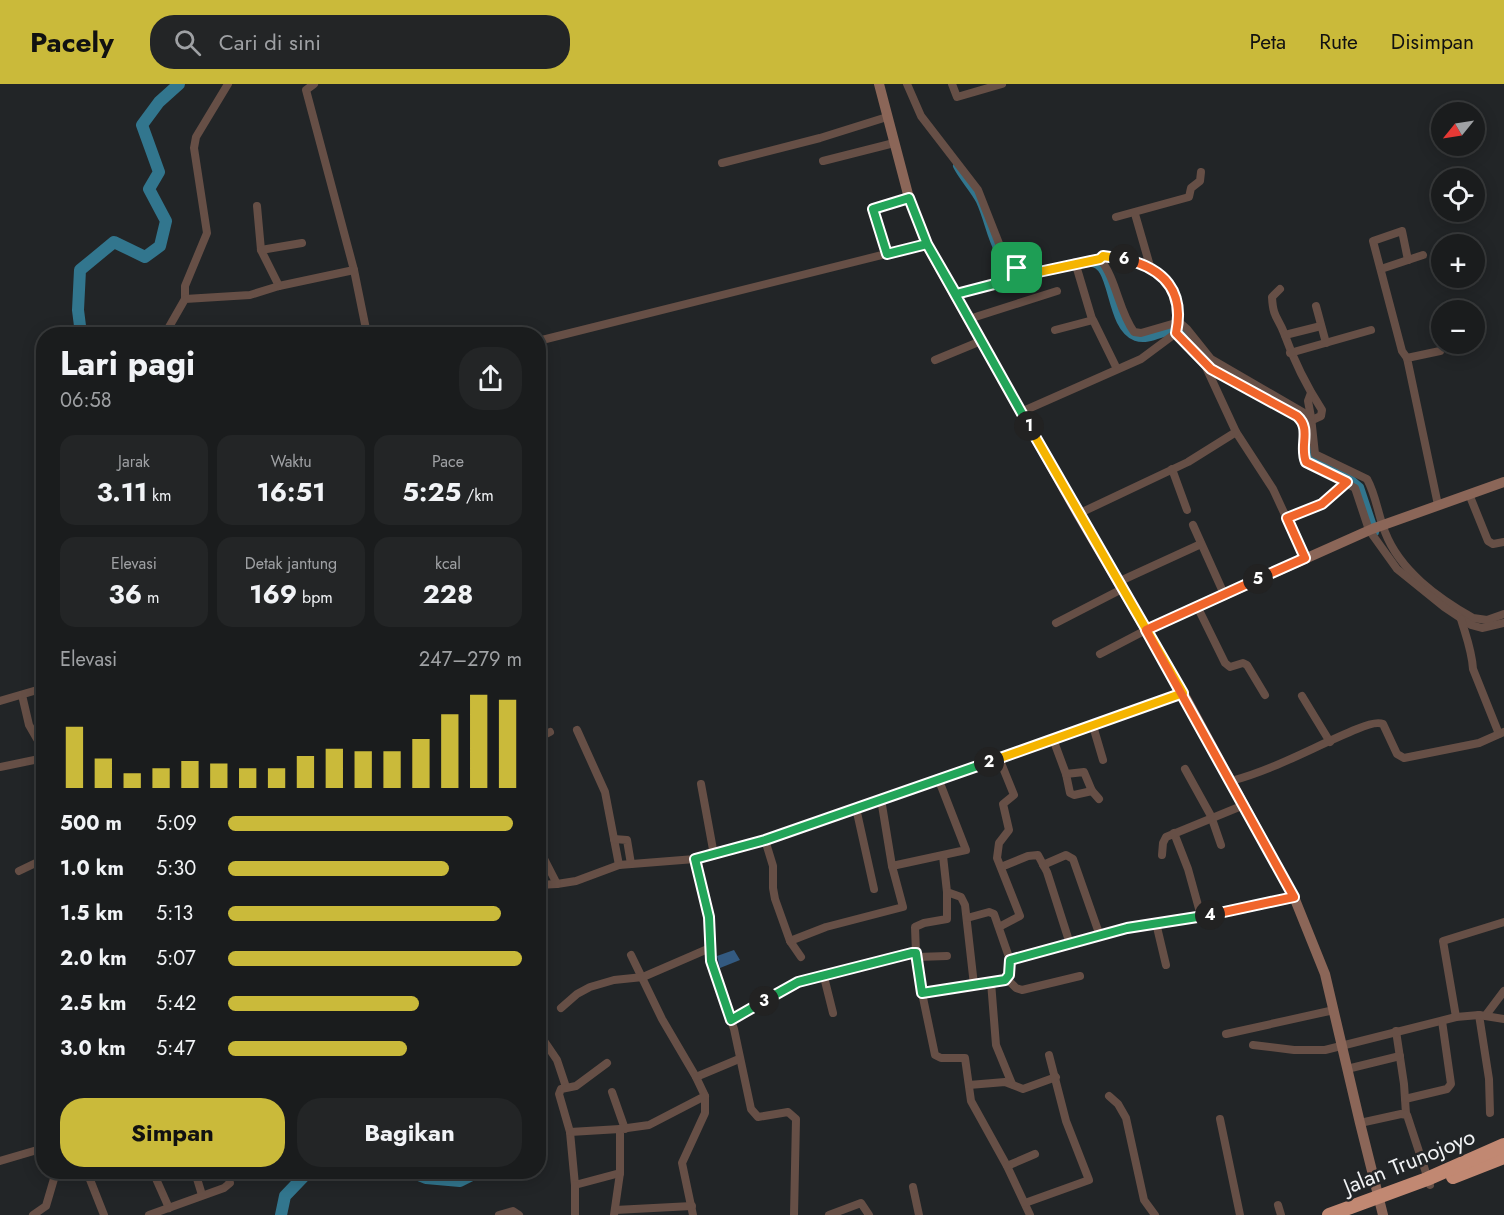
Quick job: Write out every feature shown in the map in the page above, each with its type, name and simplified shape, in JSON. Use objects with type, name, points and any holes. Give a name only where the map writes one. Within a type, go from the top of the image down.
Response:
[{"type":"highway","name":"Jalan Trunojoyo","points":[[1352,1215],[1381,1205],[1504,1145]]},
{"type":"highway","name":"Jalan Trunojoyo","points":[[1428,1182],[1504,1157]]},
{"type":"highway","name":"Jalan Trunojoyo","points":[[1329,1215],[1381,1205]]},
{"type":"main road","points":[[879,84],[909,198],[927,244],[1078,514],[1183,693],[1294,897],[1325,974],[1359,1124],[1381,1205]]},
{"type":"main road","points":[[1146,630],[1375,527],[1504,482]]},
{"type":"street","points":[[169,327],[185,299],[185,286],[207,230],[194,148],[196,137],[228,84]]},
{"type":"street","points":[[314,84],[306,90],[354,270],[366,327]]},
{"type":"street","points":[[907,84],[928,125],[971,178],[983,199],[997,241],[1016,271],[1034,273],[1077,266],[1103,256],[1110,256],[1150,266],[1164,277],[1172,287],[1177,328],[1204,364],[1236,432],[1273,489],[1305,558]]},
{"type":"street","points":[[952,84],[957,97],[1002,84]]},
{"type":"street","points":[[722,163],[820,138],[887,117]]},
{"type":"street","points":[[823,161],[894,142]]},
{"type":"street","points":[[1116,217],[1135,214],[1189,197],[1191,188],[1200,181],[1201,172]]},
{"type":"street","points":[[887,254],[873,209],[909,198]]},
{"type":"street","points":[[257,206],[261,250],[279,286]]},
{"type":"street","points":[[1135,214],[1150,266]]},
{"type":"street","points":[[1408,260],[1402,231],[1373,241],[1402,351],[1407,358],[1438,505]]},
{"type":"street","points":[[261,250],[302,243]]},
{"type":"street","points":[[546,339],[927,244]]},
{"type":"street","points":[[1381,269],[1423,255]]},
{"type":"street","points":[[1100,259],[1108,271],[1134,332],[1187,329],[1211,358],[1308,421]]},
{"type":"street","points":[[1077,266],[1092,319],[1097,324],[1117,369]]},
{"type":"street","points":[[185,299],[249,295],[279,286],[354,270]]},
{"type":"street","points":[[956,294],[1008,281],[1016,271]]},
{"type":"street","points":[[1280,289],[1273,295],[1273,311],[1285,335],[1290,353],[1311,393],[1308,401],[1308,421],[1315,454],[1367,479],[1375,527],[1400,561],[1461,619],[1479,628],[1504,623]]},
{"type":"street","points":[[969,319],[1056,291]]},
{"type":"street","points":[[1316,306],[1326,343]]},
{"type":"street","points":[[1055,330],[1092,319]]},
{"type":"street","points":[[1285,335],[1321,326]]},
{"type":"street","points":[[1021,412],[1148,356],[1177,328]]},
{"type":"street","points":[[1290,353],[1371,330]]},
{"type":"street","points":[[936,360],[981,341]]},
{"type":"street","points":[[1407,358],[1431,353]]},
{"type":"street","points":[[1204,364],[1308,421]]},
{"type":"street","points":[[1308,421],[1303,454],[1306,462],[1347,482],[1357,492],[1397,569],[1473,618],[1487,620],[1504,614]]},
{"type":"street","points":[[1078,514],[1172,469],[1236,432]]},
{"type":"street","points":[[1172,469],[1187,510]]},
{"type":"street","points":[[1287,518],[1322,504],[1347,482]]},
{"type":"street","points":[[1469,494],[1488,541],[1493,544],[1504,542]]},
{"type":"street","points":[[1193,525],[1224,594]]},
{"type":"street","points":[[1056,623],[1120,586],[1201,544]]},
{"type":"street","points":[[1197,606],[1225,663],[1230,667],[1247,664],[1265,695]]},
{"type":"street","points":[[1231,781],[1293,759],[1358,728],[1381,722],[1398,754],[1404,758],[1479,744],[1502,733],[1473,669],[1474,658],[1468,642],[1469,637],[1461,619]]},
{"type":"street","points":[[1100,654],[1146,630]]},
{"type":"street","points":[[0,701],[36,691]]},
{"type":"street","points":[[546,885],[576,881],[619,865],[695,859],[765,840],[1183,693]]},
{"type":"street","points":[[22,695],[29,725],[36,737]]},
{"type":"street","points":[[1302,696],[1330,742]]},
{"type":"street","points":[[1093,726],[1103,760]]},
{"type":"street","points":[[577,730],[605,792],[619,865]]},
{"type":"street","points":[[546,734],[550,732]]},
{"type":"street","points":[[1053,739],[1072,795],[1092,791]]},
{"type":"street","points":[[999,758],[1014,795],[1004,804],[1009,829],[997,852],[1020,916],[999,927]]},
{"type":"street","points":[[0,767],[36,760]]},
{"type":"street","points":[[1185,769],[1212,819],[1221,845]]},
{"type":"street","points":[[1066,774],[1084,772],[1092,791],[1099,799]]},
{"type":"street","points":[[892,866],[964,852],[966,849],[938,778]]},
{"type":"street","points":[[701,784],[714,855]]},
{"type":"street","points":[[790,941],[826,927],[903,908],[892,866],[881,799]]},
{"type":"street","points":[[1162,855],[1164,839],[1244,805]]},
{"type":"street","points":[[856,808],[874,889]]},
{"type":"street","points":[[1174,833],[1188,869],[1201,916]]},
{"type":"street","points":[[614,839],[627,840],[631,864]]},
{"type":"street","points":[[765,840],[773,866],[773,892],[790,941],[801,957]]},
{"type":"street","points":[[1001,867],[1036,854],[1043,865],[1070,944]]},
{"type":"street","points":[[1043,865],[1066,855],[1073,859],[1100,936]]},
{"type":"street","points":[[943,856],[947,892],[946,920],[924,923],[915,927],[916,955],[935,1055],[948,1059],[964,1057],[975,1110],[1007,1166],[1030,1215]]},
{"type":"street","points":[[695,859],[709,917],[710,948],[716,978],[737,1041],[739,1059],[754,1115],[762,1117],[788,1112],[796,1119],[794,1215]]},
{"type":"street","points":[[19,871],[36,863]]},
{"type":"street","points":[[546,863],[557,884]]},
{"type":"street","points":[[947,892],[963,899],[974,985]]},
{"type":"street","points":[[1010,960],[1156,923],[1294,897]]},
{"type":"street","points":[[967,918],[992,912],[1010,960],[1007,979]]},
{"type":"street","points":[[1456,1017],[1443,941],[1504,922]]},
{"type":"street","points":[[1156,923],[1166,965]]},
{"type":"street","points":[[561,1008],[577,994],[590,987],[614,980],[643,977],[710,948]]},
{"type":"street","points":[[612,1092],[622,1129],[615,1213],[693,1211],[682,1162],[705,1113],[705,1096],[662,1019],[631,955]]},
{"type":"street","points":[[731,1020],[794,984],[893,956],[947,956]]},
{"type":"street","points":[[1007,979],[1016,988],[1022,990],[1080,976]]},
{"type":"street","points":[[824,977],[833,1013]]},
{"type":"street","points":[[922,993],[1007,979]]},
{"type":"street","points":[[992,982],[996,1045],[1012,1084]]},
{"type":"street","points":[[1490,1113],[1482,1015],[1504,991]]},
{"type":"street","points":[[1226,1034],[1334,1010]]},
{"type":"street","points":[[1253,1045],[1317,1050],[1456,1017],[1482,1015],[1504,1019]]},
{"type":"street","points":[[1405,1099],[1447,1089],[1451,1084],[1442,1021]]},
{"type":"street","points":[[1396,1031],[1406,1114],[1428,1182]]},
{"type":"street","points":[[546,1044],[557,1060],[566,1087]]},
{"type":"street","points":[[1025,1203],[1089,1180],[1066,1121],[1049,1055]]},
{"type":"street","points":[[1347,1069],[1400,1056]]},
{"type":"street","points":[[696,1077],[739,1059]]},
{"type":"street","points":[[575,1215],[575,1185],[570,1132],[559,1094],[561,1089],[576,1086],[607,1063]]},
{"type":"street","points":[[969,1085],[1005,1082],[1023,1089],[1056,1077]]},
{"type":"street","points":[[570,1132],[649,1125],[705,1096]]},
{"type":"street","points":[[1109,1096],[1118,1104],[1126,1119],[1144,1200],[1155,1215]]},
{"type":"street","points":[[1359,1124],[1406,1114]]},
{"type":"street","points":[[1220,1119],[1240,1215]]},
{"type":"street","points":[[0,1161],[36,1150]]},
{"type":"street","points":[[1007,1166],[1035,1154]]},
{"type":"street","points":[[575,1185],[620,1173]]},
{"type":"street","points":[[35,1215],[46,1206],[54,1179]]},
{"type":"street","points":[[90,1179],[104,1215]]},
{"type":"street","points":[[156,1179],[169,1208]]},
{"type":"street","points":[[197,1179],[202,1196]]},
{"type":"street","points":[[149,1215],[227,1187],[230,1179]]},
{"type":"street","points":[[913,1187],[919,1215]]},
{"type":"street","points":[[829,1215],[861,1203],[869,1215]]},
{"type":"street","points":[[1278,1205],[1281,1215]]},
{"type":"street","points":[[498,1215],[513,1211],[519,1215]]},
{"type":"building","points":[[734,950],[740,960],[720,968],[717,956]]},
{"type":"waterway","points":[[80,327],[78,310],[80,270],[114,242],[145,257],[160,246],[166,221],[149,189],[159,172],[142,125],[159,102],[179,84]]},
{"type":"waterway","points":[[957,166],[980,201],[998,250],[1010,266],[1019,272]]},
{"type":"waterway","points":[[1088,263],[1097,265],[1103,271],[1120,320],[1136,337],[1147,338],[1182,330],[1206,360],[1241,381]]},
{"type":"waterway","points":[[1309,426],[1308,452],[1314,462],[1346,475],[1360,487],[1375,532]]},
{"type":"waterway","points":[[281,1215],[285,1196],[301,1179]]},
{"type":"waterway","points":[[437,1179],[460,1181],[464,1179]]},
{"type":"route","points":[[1017,268],[1014,277],[1010,280],[956,294],[927,244],[887,254],[873,209],[909,198],[927,244],[962,304],[989,357],[1078,514],[1183,693],[804,827],[695,859],[709,917],[711,961],[731,1020],[798,982],[824,977],[893,956],[916,953],[922,993],[1005,980],[1009,975],[1009,960],[1127,928],[1294,897],[1183,693],[1146,630],[1164,621],[1305,558],[1287,518],[1322,504],[1347,482],[1306,462],[1303,454],[1305,432],[1303,423],[1297,416],[1204,364],[1191,346],[1176,333],[1179,322],[1178,310],[1172,287],[1150,266],[1104,256],[1100,259],[1084,260],[1034,273],[1017,268]]}]
